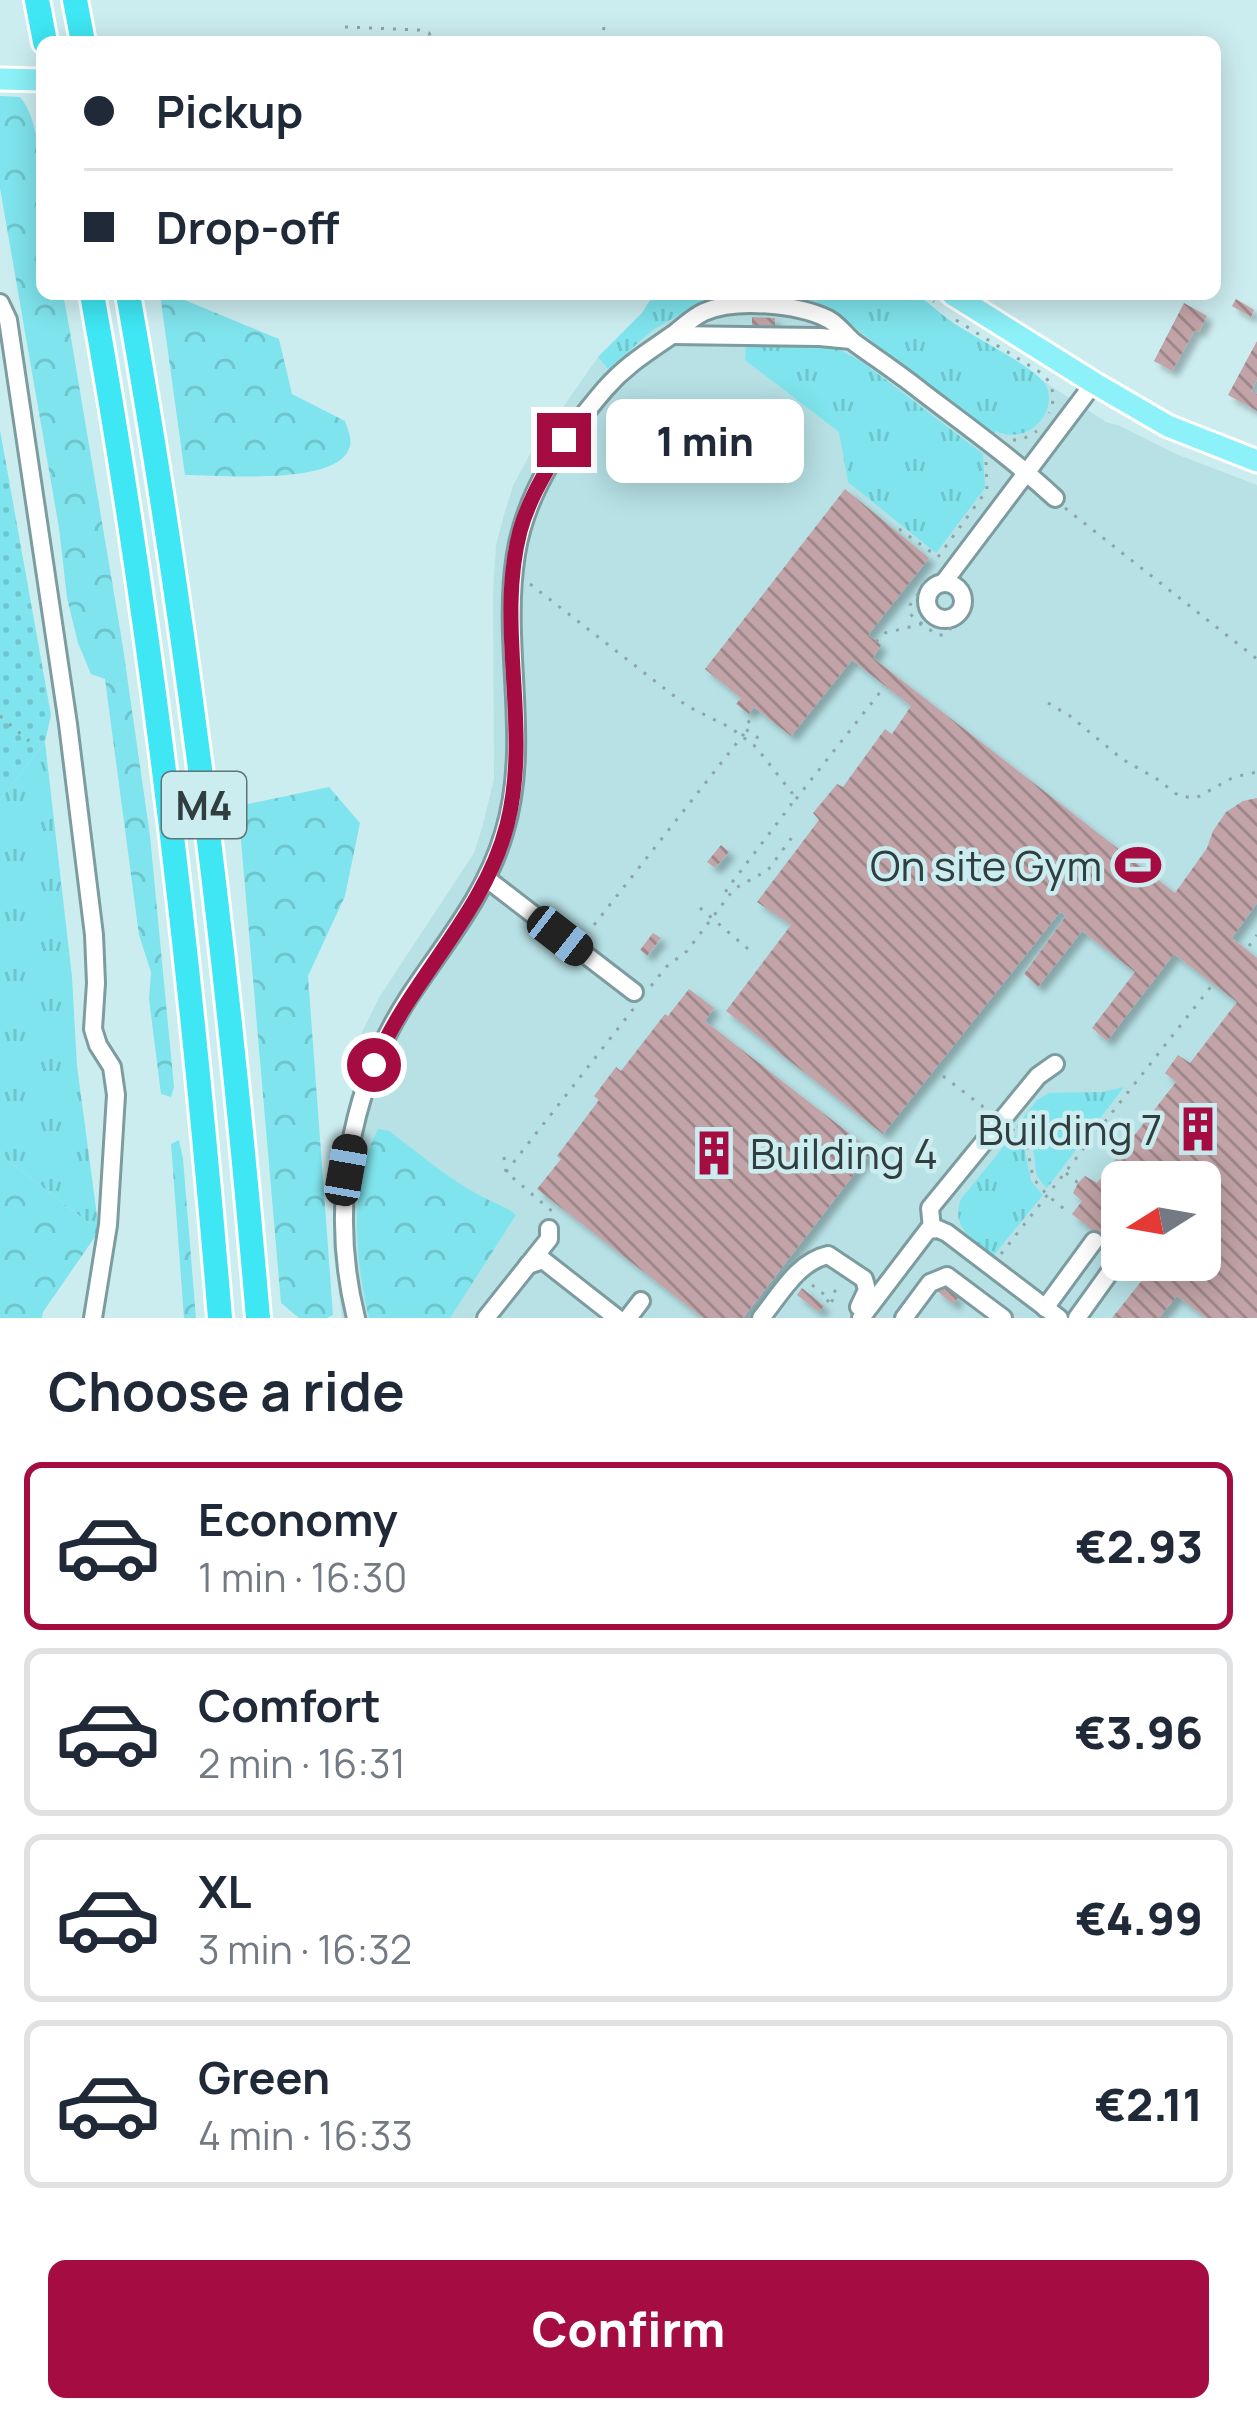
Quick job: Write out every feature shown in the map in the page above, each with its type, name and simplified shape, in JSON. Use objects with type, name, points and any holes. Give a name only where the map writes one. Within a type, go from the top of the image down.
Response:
[{"type":"highway","points":[[37,0],[44,36]]},
{"type":"highway","points":[[75,0],[82,36]]},
{"type":"highway","name":"M4","points":[[93,300],[146,638],[184,940],[220,1318]]},
{"type":"highway","name":"M4","points":[[129,300],[188,673],[221,939],[258,1318]]},
{"type":"main road","points":[[0,79],[36,80]]},
{"type":"main road","points":[[947,300],[1168,427],[1257,460]]},
{"type":"street","points":[[0,303],[8,320],[68,724],[94,935],[93,1029],[112,1067],[116,1095],[108,1226],[93,1318]]},
{"type":"street","points":[[356,1318],[344,1221],[346,1170],[358,1112],[398,1015],[473,904],[498,853],[513,797],[517,749],[513,577],[520,531],[564,440],[617,375],[704,312],[780,305],[802,309],[832,321],[1055,498]]},
{"type":"street","points":[[672,335],[852,340]]},
{"type":"street","points":[[938,579],[1094,383]]},
{"type":"street","points":[[487,879],[634,992]]},
{"type":"street","points":[[932,1229],[930,1208],[1038,1076],[1055,1064]]},
{"type":"street","points":[[486,1318],[549,1239],[546,1226]]},
{"type":"street","points":[[861,1318],[928,1230],[947,1233],[1052,1313],[1094,1241]]},
{"type":"street","points":[[760,1318],[797,1273],[814,1258],[828,1255],[864,1280],[867,1290],[851,1318]]},
{"type":"street","points":[[529,1264],[543,1260],[616,1318]]},
{"type":"street","points":[[904,1318],[930,1283],[947,1276],[1003,1318]]},
{"type":"street","points":[[1077,1318],[1104,1281]]},
{"type":"street","points":[[628,1318],[640,1301]]},
{"type":"path","points":[[346,27],[418,30],[430,36]]},
{"type":"path","points":[[603,36],[604,27]]},
{"type":"path","points":[[955,319],[1043,374],[1054,396],[1050,412]]},
{"type":"path","points":[[899,529],[940,559],[987,490],[987,455],[1001,439],[1021,440],[1039,429]]},
{"type":"path","points":[[1055,498],[1257,659]]},
{"type":"path","points":[[513,577],[522,578],[695,712],[721,723],[756,748],[792,793],[791,806]]},
{"type":"path","points":[[938,579],[910,605],[910,614],[937,635],[952,627]]},
{"type":"path","points":[[900,597],[910,605]]},
{"type":"path","points":[[876,642],[885,633],[922,624]]},
{"type":"path","points":[[722,900],[884,686]]},
{"type":"path","points":[[1048,703],[1179,796],[1196,798],[1234,777],[1257,772]]},
{"type":"path","points":[[757,711],[744,728],[761,740]]},
{"type":"path","points":[[0,716],[29,741]]},
{"type":"path","points":[[594,925],[747,730]]},
{"type":"path","points":[[700,908],[753,953]]},
{"type":"path","points":[[1249,946],[1257,935]]},
{"type":"path","points":[[992,1267],[1213,984]]},
{"type":"path","points":[[944,1076],[1026,1141],[1033,1178],[1069,1213]]},
{"type":"path","points":[[504,1157],[506,1172],[553,1211],[546,1226]]},
{"type":"path","points":[[1064,1172],[1078,1183]]},
{"type":"path","points":[[797,1273],[830,1301],[850,1269]]},
{"type":"shaded area","points":[[650,300],[923,300],[1106,422],[1257,485],[1257,1318],[342,1318],[333,1248],[335,1183],[354,1082],[353,1050],[380,996],[474,853],[482,828],[494,779],[496,545],[513,486],[598,357]]},
{"type":"green space","points":[[0,96],[20,97],[36,135],[36,300],[64,300],[122,641],[150,836],[174,1087],[171,1097],[161,1094],[149,999],[151,972],[139,935],[105,679],[91,674],[67,598],[0,188]]},
{"type":"green space","points":[[161,300],[185,300],[279,339],[292,394],[345,421],[350,435],[349,449],[339,461],[322,469],[274,476],[185,475]]},
{"type":"green space","points":[[650,300],[706,300],[654,329],[608,369],[598,357]]},
{"type":"green space","points":[[808,300],[923,300],[1042,380],[1048,389],[1046,411],[1022,433],[996,431],[993,435]]},
{"type":"green space","points":[[830,345],[861,361],[983,454],[985,488],[936,553],[848,482],[839,432],[745,360],[746,346]]},
{"type":"green space","points":[[0,430],[51,715],[45,742],[0,800]]},
{"type":"green space","points":[[45,742],[72,977],[77,1066],[99,1231],[0,1154],[0,800]]},
{"type":"green space","points":[[329,787],[360,823],[345,896],[308,976],[333,1315],[299,1318],[281,1303],[238,806]]},
{"type":"green space","points":[[1124,1087],[1047,1188],[1036,1171],[1030,1142],[1016,1127],[1037,1100],[1049,1093]]},
{"type":"green space","points":[[378,1129],[389,1131],[457,1182],[516,1215],[450,1318],[369,1318],[360,1270],[358,1198]]},
{"type":"green space","points":[[1013,1135],[1023,1142],[1031,1181],[1043,1195],[994,1255],[966,1232],[958,1209]]},
{"type":"green space","points":[[179,1140],[196,1318],[184,1318],[171,1144]]},
{"type":"green space","points":[[0,1154],[99,1231],[42,1318],[0,1318]]},
{"type":"building","points":[[1236,299],[1254,310],[1251,317],[1232,306]]},
{"type":"building","points":[[1184,303],[1207,316],[1172,371],[1154,361]]},
{"type":"building","points":[[752,317],[775,318],[775,326],[752,325]]},
{"type":"building","points":[[1257,341],[1257,380],[1251,391],[1257,394],[1257,411],[1228,395]]},
{"type":"building","points":[[845,489],[929,558],[868,635],[881,645],[873,658],[1175,893],[1226,812],[1257,798],[1257,903],[1232,938],[1257,958],[1257,1318],[1206,1318],[1177,1296],[1159,1318],[1112,1318],[1141,1281],[1221,1281],[1221,1161],[1114,1161],[1176,1082],[1165,1073],[1178,1055],[1190,1063],[1237,1002],[1174,954],[1107,1041],[1092,1028],[1135,972],[1082,931],[1038,987],[1024,974],[1066,916],[1060,912],[883,1134],[726,1011],[791,925],[757,902],[819,820],[813,813],[837,784],[843,787],[885,729],[892,734],[911,706],[852,660],[791,736],[754,707],[749,714],[736,704],[741,698],[705,669]]},
{"type":"building","points":[[721,845],[729,852],[715,868],[707,862]]},
{"type":"building","points":[[653,933],[661,938],[647,956],[640,950]]},
{"type":"building","name":"Building 4","points":[[689,989],[714,1008],[705,1021],[872,1151],[743,1318],[703,1318],[537,1189],[561,1159],[557,1156],[599,1100],[594,1096],[616,1067],[621,1071]]},
{"type":"building","points":[[1085,1176],[1097,1183],[1101,1178],[1101,1237],[1072,1214],[1082,1201],[1073,1193],[1078,1183]]},
{"type":"building","points":[[942,1284],[958,1298],[953,1304],[937,1291]]},
{"type":"building","points":[[802,1288],[824,1306],[819,1312],[797,1295]]},
{"type":"place","name":"On site Gym","points":[[1138,865]]},
{"type":"place","name":"Building 7","points":[[1198,1129]]},
{"type":"place","name":"Building 4","points":[[714,1153]]},
{"type":"route","points":[[374,1065],[398,1015],[487,879],[506,828],[517,749],[512,606],[516,553],[529,506],[564,440]]}]
